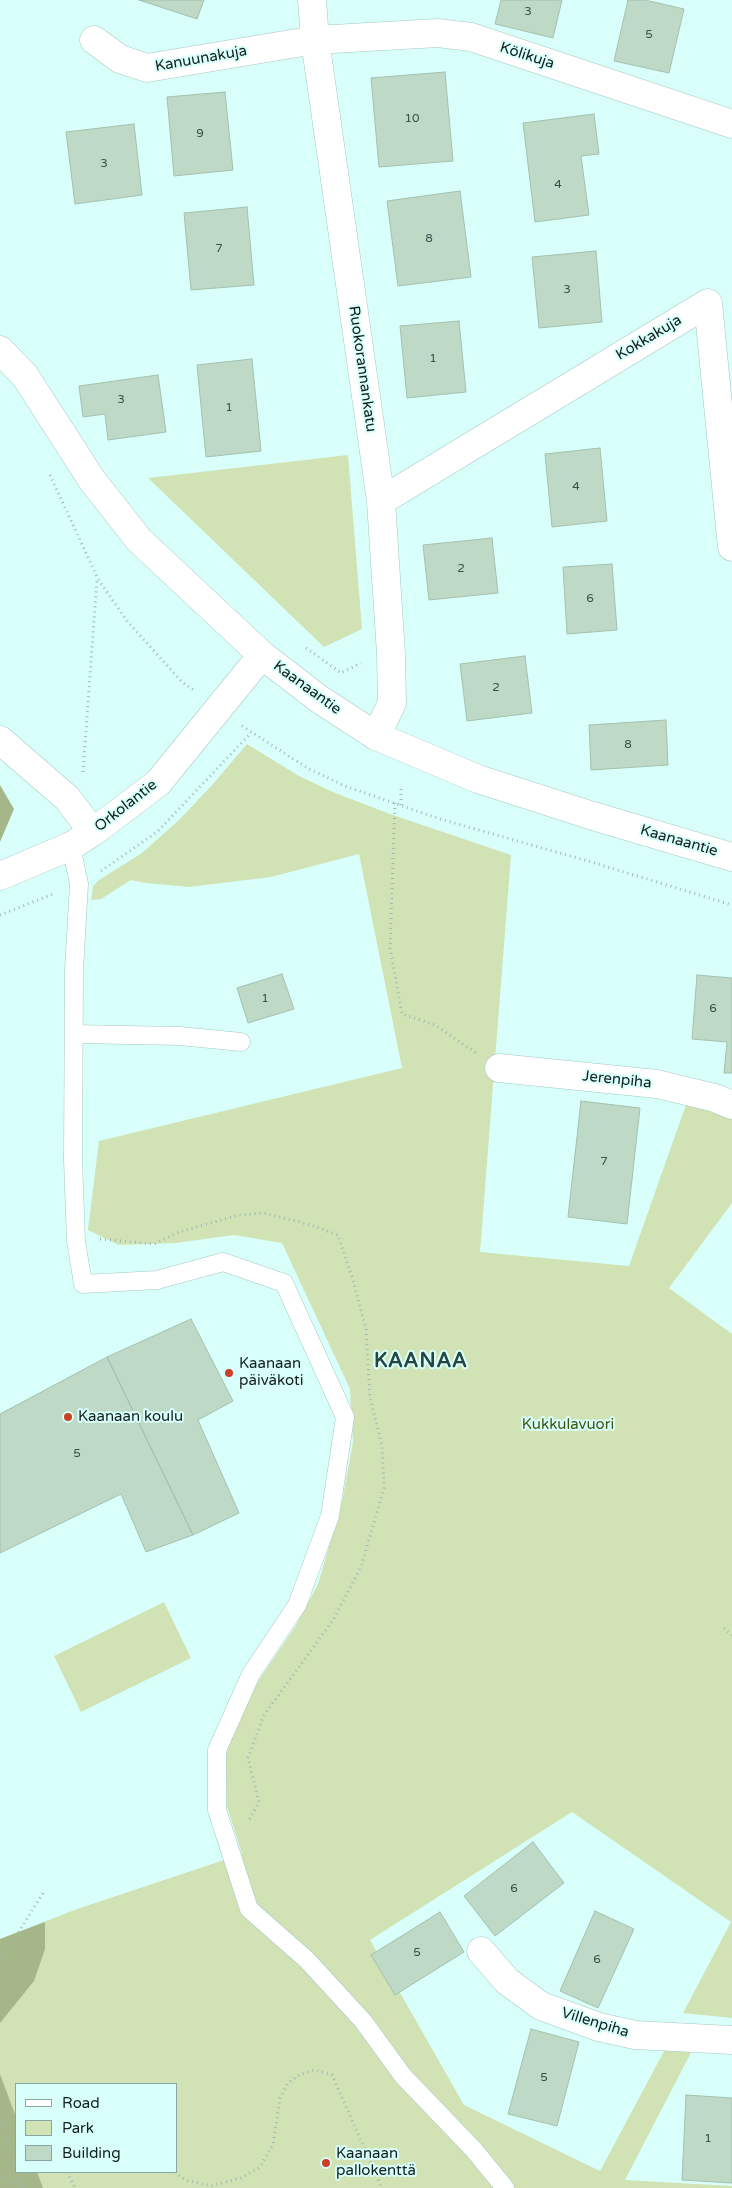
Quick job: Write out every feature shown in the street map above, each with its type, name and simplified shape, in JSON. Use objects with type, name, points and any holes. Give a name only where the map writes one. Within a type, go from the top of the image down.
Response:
[{"type":"street","name":"Ruokorannankatu","points":[[312,0],[315,40],[381,501],[391,654],[392,703],[376,736]]},
{"type":"street","name":"Kölikuja","points":[[315,40],[438,33],[471,37],[732,124]]},
{"type":"street","name":"Kanuunakuja","points":[[94,40],[120,59],[147,68],[315,40]]},
{"type":"street","name":"Kokkakuja","points":[[381,501],[708,303],[732,547]]},
{"type":"street","name":"Kaanaantie","points":[[0,350],[25,376],[92,480],[139,540],[262,655],[319,699],[376,736],[478,779],[593,816],[732,857]]},
{"type":"street","name":"Orkolantie","points":[[0,876],[82,839],[158,783],[262,655]]},
{"type":"street","points":[[0,740],[67,798],[82,839]]},
{"type":"street","name":"Jerenpiha","points":[[499,1068],[657,1084],[715,1098],[732,1105]]},
{"type":"street","name":"Villenpiha","points":[[481,1951],[507,1981],[540,2006],[599,2027],[635,2035],[732,2040]]},
{"type":"lane","points":[[82,839],[74,970],[73,1160],[76,1236],[84,1284],[157,1280],[223,1262],[284,1283],[345,1417],[330,1516],[297,1605],[251,1674],[217,1750],[218,1810],[248,1909],[307,1960],[363,2021],[403,2076],[474,2150],[505,2188]]},
{"type":"lane","points":[[74,1034],[180,1036],[241,1042]]},
{"type":"path","points":[[67,798],[82,780],[98,579]]},
{"type":"path","points":[[302,645],[341,673],[353,666],[391,654]]},
{"type":"path","points":[[401,788],[401,805]]},
{"type":"path","points":[[395,804],[390,948],[402,1014],[435,1025],[499,1068]]},
{"type":"path","points":[[0,914],[51,894],[41,859]]},
{"type":"path","points":[[76,1236],[154,1244],[188,1229],[239,1215],[264,1213],[310,1225],[338,1235],[366,1329],[370,1398],[382,1445],[384,1488],[362,1567],[328,1628],[264,1715],[248,1758],[259,1802],[231,1854]]},
{"type":"path","points":[[724,1628],[732,1635]]},
{"type":"path","points":[[0,1962],[42,1893]]},
{"type":"path","points":[[176,2173],[185,2180],[211,2186],[241,2178],[260,2167],[273,2144],[280,2098],[288,2083],[299,2075],[314,2070],[332,2075],[382,2188]]},
{"type":"path","points":[[0,2117],[15,2164]]},
{"type":"path","points":[[18,2173],[23,2188]]},
{"type":"path","points":[[68,2173],[75,2188]]},
{"type":"path","points":[[0,2176],[23,2188]]},
{"type":"green space","points":[[348,455],[362,629],[324,647],[148,478]]},
{"type":"green space","name":"Kukkulavuori","points":[[247,744],[299,776],[335,793],[390,814],[511,855],[480,1252],[629,1266],[688,1099],[732,1115],[732,1203],[669,1288],[732,1334],[732,2018],[683,2013],[731,1922],[572,1812],[370,1940],[464,2105],[600,2171],[670,2040],[696,2043],[625,2180],[732,2186],[732,2188],[0,2188],[0,1939],[77,1909],[242,1854],[227,1806],[226,1759],[230,1734],[259,1680],[295,1627],[318,1584],[342,1502],[353,1442],[350,1389],[282,1243],[234,1235],[176,1243],[119,1245],[88,1230],[99,1141],[402,1068],[359,854],[271,877],[189,887],[131,880],[101,899],[91,900],[93,886],[99,880],[142,853],[179,820]]},
{"type":"green space","points":[[0,785],[14,809],[0,842]]},
{"type":"green space","points":[[164,1602],[191,1658],[81,1712],[54,1656]]},
{"type":"green space","points":[[45,1922],[45,1949],[34,1981],[0,2023],[0,1939]]},
{"type":"green space","points":[[0,2074],[15,2114],[15,2173],[37,2173],[43,2188],[0,2188]]},
{"type":"building","points":[[139,0],[204,0],[197,19]]},
{"type":"building","points":[[501,0],[562,0],[553,38],[495,24]]},
{"type":"building","points":[[628,0],[645,0],[684,9],[669,73],[614,61]]},
{"type":"building","points":[[445,72],[453,161],[379,167],[371,78]]},
{"type":"building","points":[[225,92],[233,170],[174,176],[167,97]]},
{"type":"building","points":[[594,114],[599,154],[581,156],[589,215],[535,222],[523,123]]},
{"type":"building","points":[[134,124],[142,195],[75,204],[66,132]]},
{"type":"building","points":[[460,191],[471,277],[398,286],[387,201]]},
{"type":"building","points":[[247,207],[254,285],[191,290],[184,213]]},
{"type":"building","points":[[596,251],[602,322],[539,328],[532,257]]},
{"type":"building","points":[[459,321],[466,392],[407,398],[400,326]]},
{"type":"building","points":[[252,359],[261,451],[206,457],[197,365]]},
{"type":"building","points":[[158,375],[166,432],[108,440],[105,414],[83,417],[79,386]]},
{"type":"building","points":[[600,448],[607,521],[552,527],[545,454]]},
{"type":"building","points":[[492,538],[498,593],[429,600],[423,545]]},
{"type":"building","points":[[612,564],[617,630],[567,634],[563,567]]},
{"type":"building","points":[[525,656],[532,713],[467,721],[460,664]]},
{"type":"building","points":[[666,720],[668,765],[591,770],[589,725]]},
{"type":"building","points":[[282,974],[294,1009],[248,1023],[237,988]]},
{"type":"building","points":[[697,975],[732,978],[732,1073],[724,1073],[727,1042],[692,1039]]},
{"type":"building","points":[[581,1101],[640,1108],[627,1224],[568,1217]]},
{"type":"building","points":[[191,1319],[233,1401],[198,1420],[239,1513],[193,1535],[107,1357]]},
{"type":"building","points":[[107,1357],[193,1535],[146,1552],[121,1494],[0,1553],[0,1414]]},
{"type":"building","points":[[533,1842],[564,1883],[495,1936],[464,1896]]},
{"type":"building","points":[[595,1911],[634,1929],[598,2008],[560,1991]]},
{"type":"building","points":[[440,1912],[464,1952],[395,1995],[371,1955]]},
{"type":"building","points":[[531,2029],[579,2042],[557,2126],[508,2114]]},
{"type":"building","points":[[686,2095],[732,2098],[732,2183],[682,2180]]},
{"type":"place","name":"Kaanaan päiväkoti","points":[[229,1373]]},
{"type":"place","name":"Kaanaan koulu","points":[[68,1417]]},
{"type":"place","name":"Kaanaan pallokenttä","points":[[326,2163]]},
{"type":"district","name":"KAANAA","points":[[421,1362]]}]
